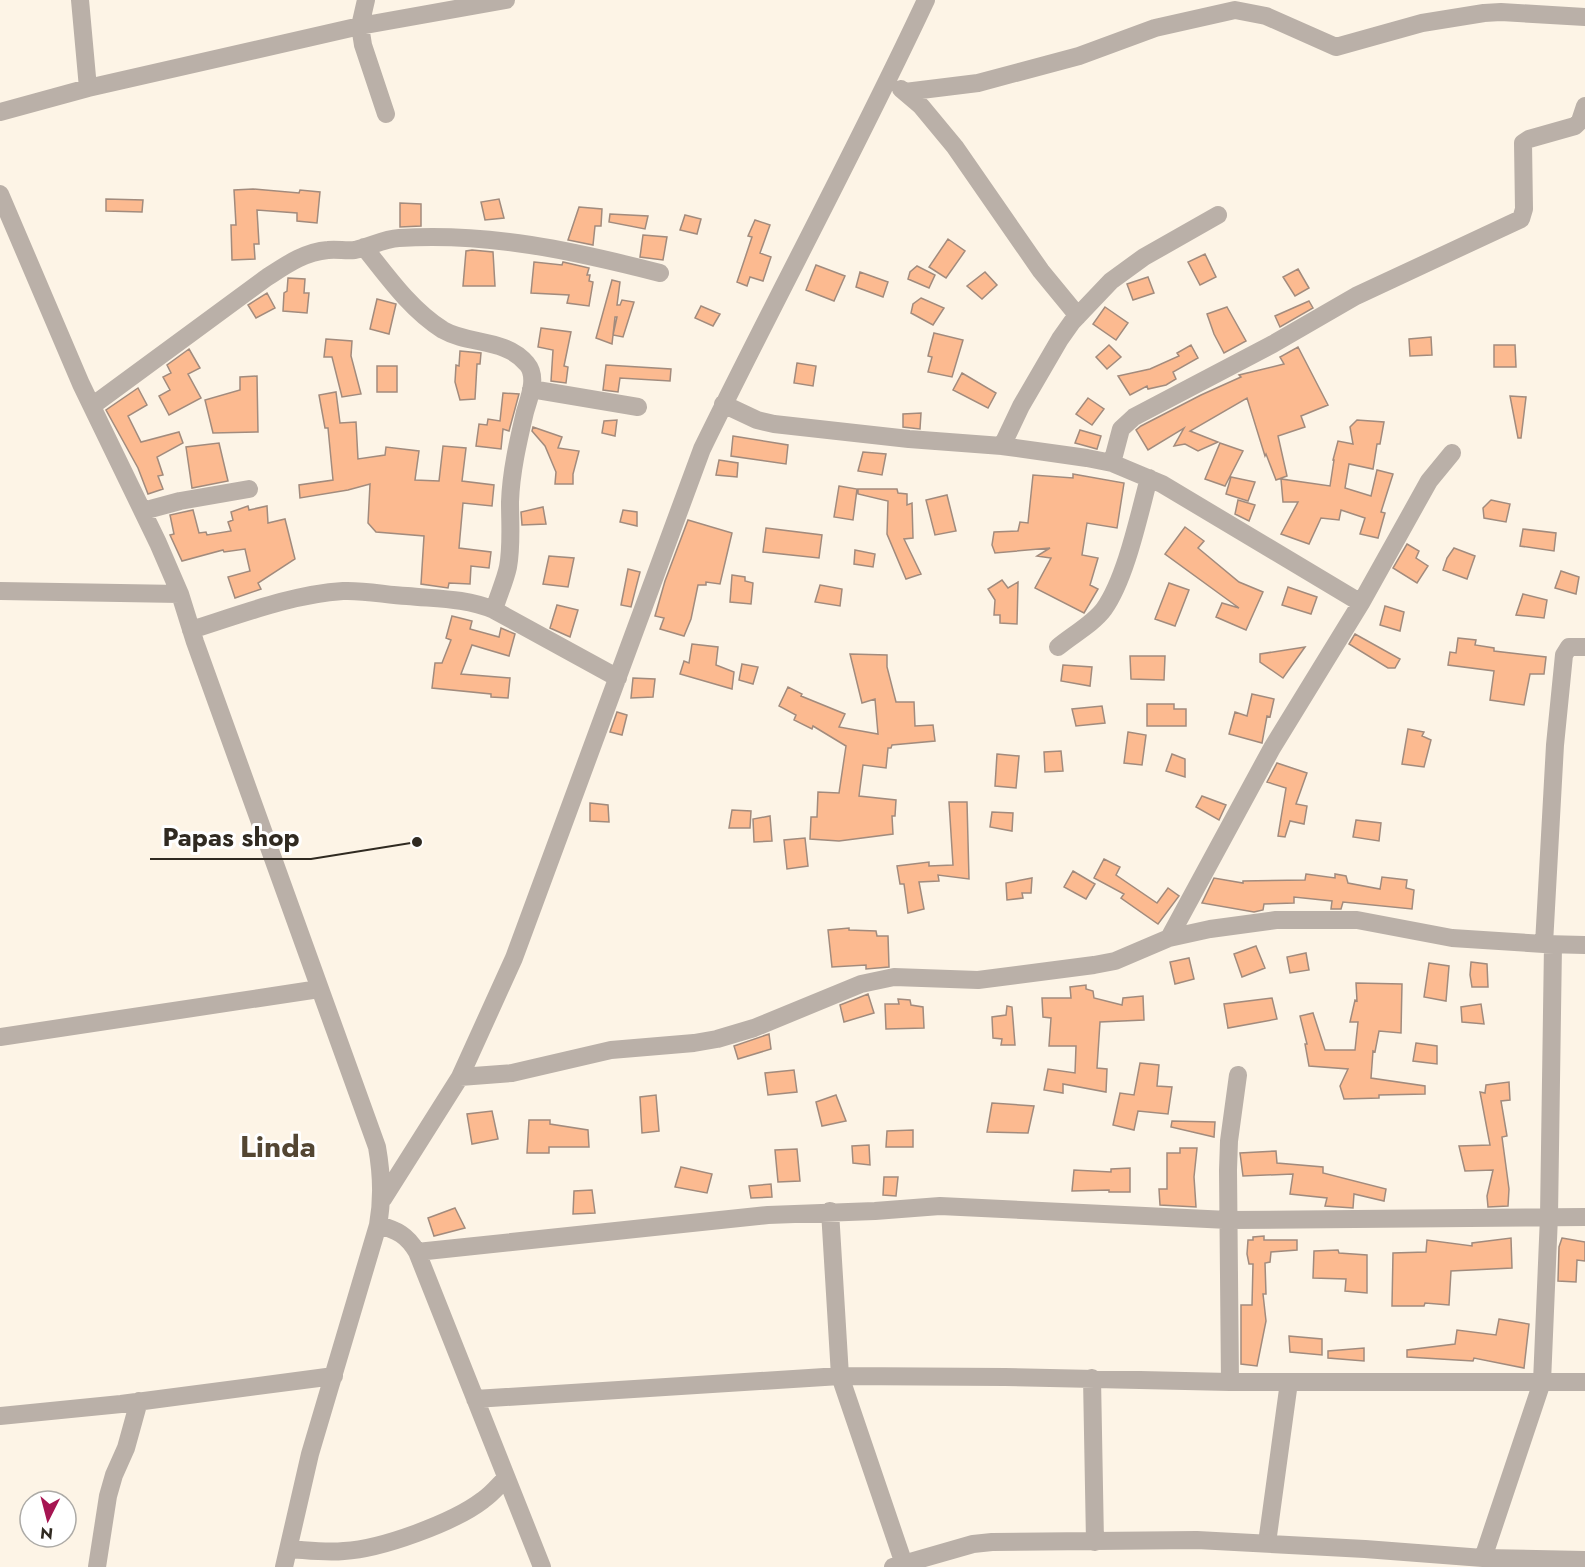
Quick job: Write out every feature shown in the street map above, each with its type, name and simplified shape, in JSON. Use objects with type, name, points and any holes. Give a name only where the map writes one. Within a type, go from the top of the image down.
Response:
[{"type":"street","points":[[80,0],[88,88]]},
{"type":"street","points":[[366,0],[360,26],[372,76],[386,114]]},
{"type":"street","points":[[0,112],[88,88],[360,26],[506,0]]},
{"type":"street","points":[[383,1199],[460,1077],[514,958],[702,449],[926,0]]},
{"type":"street","points":[[905,92],[978,83],[1079,57],[1155,28],[1249,6],[1336,46],[1422,23],[1484,13],[1585,17]]},
{"type":"street","points":[[886,80],[921,106],[955,147],[1041,271],[1078,316]]},
{"type":"street","points":[[1112,463],[1121,429],[1134,417],[1273,344],[1356,296],[1521,219],[1524,209],[1523,143],[1529,139],[1575,126],[1580,121],[1585,106]]},
{"type":"street","points":[[0,194],[92,406],[180,594],[377,1148],[382,1174],[383,1199],[378,1225],[306,1472],[286,1558],[362,1549],[441,1524],[484,1500],[507,1478]]},
{"type":"street","points":[[1002,446],[1041,370],[1060,339],[1078,316],[1117,275],[1218,215]]},
{"type":"street","points":[[92,406],[266,278],[310,253],[357,249],[386,240],[432,237],[516,242],[586,254],[660,273]]},
{"type":"street","points":[[364,247],[411,303],[443,329],[452,334],[501,346],[524,361],[531,371],[531,388],[512,474],[508,570],[494,610]]},
{"type":"street","points":[[531,388],[638,407]]},
{"type":"street","points":[[723,404],[757,420],[774,424],[909,439],[1002,446],[1112,463],[1149,478],[1361,603]]},
{"type":"street","points":[[1169,938],[1272,748],[1361,603],[1428,481],[1452,453]]},
{"type":"street","points":[[1058,647],[1101,612],[1109,601],[1127,558],[1149,478]]},
{"type":"street","points":[[143,511],[180,501],[249,489]]},
{"type":"street","points":[[0,591],[180,594]]},
{"type":"street","points":[[191,630],[310,596],[344,591],[442,598],[480,604],[494,610],[618,678]]},
{"type":"street","points":[[1482,1563],[1542,1382],[1550,1216],[1549,945],[1555,745],[1564,655],[1567,648],[1571,646],[1585,647]]},
{"type":"street","points":[[460,1077],[512,1073],[611,1050],[717,1039],[754,1028],[878,979],[894,977],[978,980],[1094,965],[1115,961],[1169,938],[1210,929],[1276,920],[1357,920],[1452,938],[1549,945],[1585,945]]},
{"type":"street","points":[[0,1037],[319,988]]},
{"type":"street","points":[[1230,1382],[1229,1140],[1238,1075]]},
{"type":"street","points":[[417,1252],[688,1222],[830,1211],[875,1211],[940,1206],[1228,1220],[1585,1217]]},
{"type":"street","points":[[830,1211],[840,1376],[900,1566],[983,1543],[1197,1540],[1365,1549],[1482,1563],[1585,1560]]},
{"type":"street","points":[[378,1225],[398,1231],[407,1237],[417,1252],[542,1567]]},
{"type":"street","points":[[0,1416],[334,1376]]},
{"type":"street","points":[[475,1399],[840,1376],[1092,1378],[1230,1382],[1585,1382]]},
{"type":"street","points":[[1092,1378],[1095,1542]]},
{"type":"street","points":[[1267,1544],[1289,1382]]},
{"type":"street","points":[[97,1567],[108,1496],[126,1448],[139,1401]]},
{"type":"building","points":[[253,189],[299,193],[300,190],[320,192],[317,223],[297,221],[297,213],[257,210],[259,244],[254,244],[255,259],[232,260],[231,225],[236,225],[234,190]]},
{"type":"building","points":[[106,199],[143,200],[142,212],[106,211]]},
{"type":"building","points":[[499,199],[504,218],[485,220],[481,202]]},
{"type":"building","points":[[400,203],[421,204],[421,226],[400,227]]},
{"type":"building","points":[[579,207],[602,209],[601,226],[595,226],[593,245],[568,240]]},
{"type":"building","points":[[610,214],[648,216],[645,229],[609,222]]},
{"type":"building","points":[[685,215],[701,219],[697,234],[680,230]]},
{"type":"building","points":[[755,220],[770,225],[760,253],[771,257],[763,281],[750,277],[747,286],[737,282],[752,237],[748,236]]},
{"type":"building","points":[[643,235],[667,237],[663,260],[640,257]]},
{"type":"building","points":[[948,239],[965,251],[946,278],[929,267]]},
{"type":"building","points":[[466,251],[493,252],[495,286],[463,286]]},
{"type":"building","points":[[1205,254],[1216,277],[1200,285],[1188,262]]},
{"type":"building","points":[[534,262],[562,265],[563,262],[589,268],[587,275],[590,275],[589,281],[593,282],[589,306],[567,303],[569,295],[531,293]]},
{"type":"building","points":[[816,265],[845,276],[834,301],[806,290]]},
{"type":"building","points":[[917,266],[935,275],[929,288],[908,279],[910,272]]},
{"type":"building","points":[[1298,269],[1309,288],[1295,296],[1283,277]]},
{"type":"building","points":[[860,272],[888,282],[883,297],[856,287]]},
{"type":"building","points":[[985,272],[997,285],[982,299],[967,286]]},
{"type":"building","points":[[1148,277],[1154,293],[1133,300],[1127,284]]},
{"type":"building","points":[[288,278],[305,279],[304,293],[309,293],[307,313],[283,311]]},
{"type":"building","points":[[612,280],[620,282],[617,305],[620,305],[622,300],[634,302],[623,337],[613,335],[612,344],[596,338]]},
{"type":"building","points":[[267,293],[275,308],[256,318],[248,305]]},
{"type":"building","points":[[921,298],[944,308],[933,325],[911,313],[913,304]]},
{"type":"building","points":[[377,299],[396,304],[389,334],[370,329]]},
{"type":"building","points":[[1309,301],[1313,308],[1280,327],[1275,316]]},
{"type":"building","points":[[701,306],[720,314],[713,326],[695,318]]},
{"type":"building","points":[[1105,307],[1128,323],[1116,340],[1093,324]]},
{"type":"building","points":[[1227,307],[1246,341],[1224,353],[1207,314]]},
{"type":"building","points":[[541,328],[571,332],[564,366],[568,367],[566,383],[551,381],[553,350],[538,347]]},
{"type":"building","points":[[934,333],[963,340],[952,377],[928,372],[932,357],[928,356]]},
{"type":"building","points":[[1431,337],[1432,355],[1410,356],[1409,339]]},
{"type":"building","points":[[326,339],[352,341],[351,356],[361,394],[342,397],[332,357],[324,357]]},
{"type":"building","points":[[1109,345],[1121,357],[1107,369],[1096,357]]},
{"type":"building","points":[[1191,345],[1198,358],[1173,372],[1176,379],[1166,385],[1148,389],[1147,386],[1130,395],[1118,376],[1150,369],[1179,356],[1177,353]]},
{"type":"building","points":[[1494,345],[1515,345],[1516,367],[1494,367]]},
{"type":"building","points":[[1298,347],[1328,405],[1301,416],[1305,427],[1278,436],[1287,476],[1276,480],[1266,454],[1265,456],[1247,398],[1190,431],[1218,442],[1198,451],[1185,444],[1174,446],[1184,428],[1148,450],[1136,430],[1201,395],[1241,377],[1239,375],[1284,364],[1280,357]]},
{"type":"building","points":[[189,349],[200,368],[188,374],[201,398],[169,415],[159,396],[170,390],[163,377],[171,373],[167,365]]},
{"type":"building","points":[[460,351],[481,353],[480,364],[477,364],[475,399],[460,400],[455,382]]},
{"type":"building","points":[[797,363],[816,366],[813,386],[794,383]]},
{"type":"building","points":[[606,365],[671,369],[670,381],[620,378],[618,392],[603,390]]},
{"type":"building","points":[[377,366],[397,366],[397,392],[377,392]]},
{"type":"building","points":[[962,373],[996,393],[988,408],[953,390]]},
{"type":"building","points":[[257,376],[258,432],[213,433],[205,400],[240,390],[240,377]]},
{"type":"building","points":[[138,388],[147,405],[128,416],[141,442],[179,432],[183,443],[157,457],[163,475],[158,476],[163,489],[148,494],[138,468],[106,410]]},
{"type":"building","points":[[336,392],[340,423],[356,422],[358,459],[385,455],[386,447],[419,451],[415,480],[439,481],[443,446],[466,448],[462,481],[494,485],[492,506],[463,503],[459,548],[491,552],[489,568],[471,566],[470,584],[449,583],[448,588],[421,584],[424,536],[376,532],[368,523],[370,484],[300,498],[299,485],[333,480],[328,428],[325,428],[319,395]]},
{"type":"building","points":[[503,393],[519,394],[509,431],[503,429],[501,449],[476,446],[479,424],[487,425],[488,419],[500,421]]},
{"type":"building","points":[[1510,396],[1526,397],[1521,438],[1518,438]]},
{"type":"building","points":[[1088,398],[1104,409],[1092,425],[1076,414]]},
{"type":"building","points":[[921,413],[920,429],[903,427],[903,414]]},
{"type":"building","points":[[617,420],[615,436],[602,433],[604,421]]},
{"type":"building","points":[[1357,420],[1384,422],[1380,444],[1377,444],[1373,469],[1349,464],[1345,488],[1371,496],[1377,470],[1393,474],[1381,512],[1385,513],[1378,538],[1360,534],[1365,518],[1341,510],[1339,520],[1321,518],[1309,544],[1281,534],[1298,502],[1283,502],[1281,479],[1330,486],[1338,441],[1353,444],[1350,427]]},
{"type":"building","points":[[533,427],[562,437],[558,448],[579,451],[573,484],[555,484],[556,472],[545,446],[532,431]]},
{"type":"building","points":[[1080,430],[1101,436],[1097,449],[1075,443]]},
{"type":"building","points":[[733,436],[788,445],[786,464],[731,456]]},
{"type":"building","points":[[219,443],[228,481],[192,488],[186,447]]},
{"type":"building","points":[[1220,443],[1243,451],[1225,486],[1205,479]]},
{"type":"building","points":[[863,452],[886,454],[882,475],[858,471]]},
{"type":"building","points":[[719,460],[738,463],[737,477],[716,475]]},
{"type":"building","points":[[1073,474],[1124,483],[1117,528],[1087,523],[1082,555],[1098,558],[1090,585],[1098,589],[1084,613],[1035,588],[1051,558],[1037,556],[1050,548],[995,553],[992,545],[994,532],[1018,531],[1020,522],[1028,523],[1033,475],[1073,478]]},
{"type":"building","points":[[1231,477],[1255,482],[1248,501],[1226,494]]},
{"type":"building","points":[[839,486],[857,489],[853,520],[834,517]]},
{"type":"building","points":[[858,489],[897,489],[898,493],[907,494],[907,505],[912,503],[913,538],[904,539],[921,574],[906,579],[887,534],[888,501],[858,494]]},
{"type":"building","points":[[947,495],[956,531],[935,535],[926,500]]},
{"type":"building","points":[[1238,500],[1255,505],[1249,521],[1235,514]]},
{"type":"building","points":[[1491,500],[1510,504],[1506,522],[1484,518],[1483,508]]},
{"type":"building","points":[[248,506],[249,510],[267,506],[268,523],[285,519],[295,559],[258,583],[261,589],[235,598],[228,577],[250,571],[245,549],[224,552],[223,550],[182,561],[170,535],[174,534],[170,515],[193,510],[199,533],[206,532],[207,535],[231,531],[228,522],[233,520],[231,512]]},
{"type":"building","points":[[543,507],[546,524],[522,525],[521,512]]},
{"type":"building","points":[[623,510],[637,512],[637,526],[620,522]]},
{"type":"building","points":[[688,520],[732,533],[720,584],[706,582],[706,585],[698,585],[691,619],[684,636],[660,629],[664,618],[655,616],[665,581]]},
{"type":"building","points":[[1185,527],[1204,541],[1198,548],[1239,582],[1263,592],[1246,630],[1216,617],[1222,603],[1239,608],[1165,554]]},
{"type":"building","points":[[766,528],[822,535],[819,558],[763,552]]},
{"type":"building","points":[[1523,529],[1556,533],[1554,551],[1520,546]]},
{"type":"building","points":[[1407,544],[1419,551],[1416,558],[1428,566],[1417,583],[1393,568]]},
{"type":"building","points":[[1454,548],[1475,556],[1467,579],[1443,570]]},
{"type":"building","points":[[855,550],[875,554],[873,567],[854,564]]},
{"type":"building","points":[[549,556],[574,558],[568,587],[543,584]]},
{"type":"building","points":[[628,569],[640,572],[631,607],[621,605]]},
{"type":"building","points":[[1561,571],[1579,577],[1576,594],[1555,588]]},
{"type":"building","points":[[732,575],[745,577],[745,581],[753,583],[751,604],[730,602]]},
{"type":"building","points":[[1002,580],[1008,588],[1018,582],[1017,624],[1000,623],[1000,615],[994,615],[995,600],[988,589]]},
{"type":"building","points":[[1169,583],[1189,590],[1175,626],[1155,619]]},
{"type":"building","points":[[820,585],[842,589],[840,606],[815,602]]},
{"type":"building","points":[[1288,587],[1317,597],[1311,614],[1282,605]]},
{"type":"building","points":[[1523,594],[1547,600],[1544,618],[1516,615]]},
{"type":"building","points":[[557,605],[578,610],[570,637],[550,628]]},
{"type":"building","points":[[1385,606],[1404,612],[1400,631],[1380,625]]},
{"type":"building","points":[[452,616],[472,621],[470,629],[499,637],[501,628],[515,634],[509,656],[472,645],[461,674],[510,678],[508,698],[432,688],[435,663],[442,663],[451,640],[446,638]]},
{"type":"building","points":[[1355,634],[1400,659],[1395,668],[1388,668],[1349,644]]},
{"type":"building","points":[[1458,638],[1476,640],[1475,645],[1494,648],[1494,651],[1546,657],[1544,674],[1530,674],[1524,705],[1490,700],[1494,671],[1448,665],[1450,652],[1456,653]]},
{"type":"building","points":[[692,644],[718,647],[716,665],[734,672],[732,689],[680,674],[684,661],[689,663]]},
{"type":"building","points":[[1305,647],[1283,678],[1260,662],[1260,654]]},
{"type":"building","points":[[850,654],[887,655],[887,667],[896,702],[914,702],[915,726],[933,725],[935,741],[892,745],[888,748],[886,768],[863,765],[859,796],[896,800],[895,816],[892,816],[893,834],[839,841],[810,839],[811,817],[817,817],[818,792],[839,793],[846,746],[813,726],[812,729],[794,720],[796,715],[779,706],[788,687],[802,694],[801,696],[845,714],[839,727],[878,734],[875,699],[862,703]]},
{"type":"building","points":[[1130,656],[1165,656],[1164,680],[1131,679]]},
{"type":"building","points":[[742,664],[758,667],[753,684],[739,680]]},
{"type":"building","points":[[1063,665],[1092,667],[1090,686],[1061,681]]},
{"type":"building","points":[[633,678],[655,679],[653,697],[631,698]]},
{"type":"building","points":[[1252,694],[1274,699],[1270,717],[1267,716],[1262,743],[1229,734],[1235,712],[1247,716]]},
{"type":"building","points":[[1147,704],[1174,704],[1174,709],[1186,709],[1186,726],[1147,726]]},
{"type":"building","points":[[1102,706],[1105,723],[1076,726],[1072,709]]},
{"type":"building","points":[[617,712],[627,715],[622,735],[610,732]]},
{"type":"building","points":[[1408,729],[1424,732],[1422,736],[1431,740],[1424,767],[1402,764]]},
{"type":"building","points":[[1128,732],[1146,735],[1142,765],[1124,763]]},
{"type":"building","points":[[1061,751],[1063,771],[1045,772],[1044,752]]},
{"type":"building","points":[[997,754],[1019,756],[1016,788],[995,786]]},
{"type":"building","points":[[1172,754],[1185,759],[1185,777],[1166,771]]},
{"type":"building","points":[[1277,763],[1307,773],[1296,804],[1307,806],[1304,824],[1290,821],[1285,837],[1278,836],[1286,788],[1267,782]]},
{"type":"building","points":[[1202,796],[1226,805],[1219,820],[1196,807]]},
{"type":"building","points":[[949,802],[967,802],[969,879],[938,875],[939,881],[919,882],[924,909],[908,913],[904,884],[900,884],[897,866],[929,862],[929,866],[953,865]]},
{"type":"building","points":[[590,803],[608,805],[609,822],[590,821]]},
{"type":"building","points":[[732,810],[751,811],[750,828],[729,828]]},
{"type":"building","points":[[992,812],[1013,813],[1012,831],[990,827]]},
{"type":"building","points":[[770,816],[772,841],[754,842],[753,819]]},
{"type":"building","points":[[1356,820],[1381,823],[1379,841],[1353,837]]},
{"type":"building","points":[[805,838],[808,866],[787,869],[784,840]]},
{"type":"building","points":[[1104,859],[1120,867],[1116,875],[1157,903],[1168,888],[1179,896],[1158,924],[1121,898],[1124,894],[1094,878]]},
{"type":"building","points":[[1073,871],[1095,884],[1086,899],[1064,887]]},
{"type":"building","points":[[1306,874],[1335,878],[1335,874],[1346,876],[1348,883],[1380,889],[1382,877],[1407,880],[1406,888],[1414,890],[1412,909],[1343,902],[1341,909],[1331,909],[1332,901],[1294,897],[1294,903],[1264,904],[1263,910],[1254,912],[1202,903],[1214,878],[1243,883],[1243,881],[1305,880]]},
{"type":"building","points":[[1032,878],[1031,893],[1022,893],[1023,898],[1007,900],[1006,883]]},
{"type":"building","points":[[849,928],[849,930],[876,931],[877,936],[888,936],[889,967],[866,969],[866,965],[832,967],[828,930]]},
{"type":"building","points":[[1256,946],[1265,968],[1242,977],[1234,954]]},
{"type":"building","points":[[1306,953],[1309,970],[1290,973],[1287,957]]},
{"type":"building","points":[[1189,958],[1194,979],[1175,984],[1170,962]]},
{"type":"building","points":[[1471,962],[1487,964],[1488,987],[1472,987]]},
{"type":"building","points":[[1429,963],[1449,966],[1446,1001],[1424,997]]},
{"type":"building","points":[[1356,983],[1402,984],[1401,1033],[1379,1031],[1375,1052],[1373,1051],[1371,1078],[1425,1086],[1425,1094],[1379,1095],[1379,1098],[1344,1099],[1340,1086],[1348,1069],[1309,1066],[1305,1044],[1307,1044],[1300,1016],[1313,1013],[1325,1050],[1355,1050],[1358,1022],[1350,1022],[1355,1000],[1357,1001]]},
{"type":"building","points":[[1086,985],[1086,989],[1093,991],[1094,998],[1122,1005],[1123,998],[1143,996],[1144,1020],[1100,1022],[1097,1068],[1107,1069],[1106,1092],[1063,1084],[1063,1093],[1044,1090],[1048,1069],[1075,1073],[1076,1046],[1049,1046],[1051,1018],[1043,1017],[1042,998],[1071,998],[1070,987]]},
{"type":"building","points":[[868,994],[874,1013],[844,1022],[840,1005]]},
{"type":"building","points":[[1272,998],[1277,1019],[1228,1028],[1224,1004]]},
{"type":"building","points":[[898,999],[910,1000],[911,1005],[923,1007],[924,1028],[886,1029],[885,1004],[899,1004]]},
{"type":"building","points":[[1481,1004],[1484,1024],[1462,1022],[1461,1007]]},
{"type":"building","points":[[1007,1006],[1012,1007],[1015,1045],[1001,1045],[1002,1039],[993,1038],[992,1017],[1006,1015]]},
{"type":"building","points":[[769,1034],[771,1049],[738,1059],[734,1046]]},
{"type":"building","points":[[1416,1043],[1437,1046],[1437,1064],[1413,1061]]},
{"type":"building","points":[[1140,1063],[1159,1065],[1157,1086],[1172,1087],[1168,1114],[1138,1111],[1134,1130],[1113,1125],[1120,1093],[1134,1095]]},
{"type":"building","points":[[794,1070],[797,1092],[768,1095],[765,1073]]},
{"type":"building","points":[[1509,1082],[1510,1100],[1501,1101],[1507,1136],[1502,1137],[1509,1189],[1508,1206],[1488,1207],[1487,1196],[1493,1170],[1465,1171],[1459,1146],[1490,1145],[1480,1092],[1485,1093],[1486,1085]]},
{"type":"building","points":[[656,1095],[659,1131],[642,1133],[640,1097]]},
{"type":"building","points":[[836,1095],[846,1121],[822,1126],[816,1102]]},
{"type":"building","points":[[992,1103],[1034,1106],[1028,1133],[987,1132]]},
{"type":"building","points":[[492,1111],[498,1139],[472,1144],[467,1114]]},
{"type":"building","points":[[529,1120],[550,1120],[550,1124],[588,1130],[589,1147],[549,1147],[549,1153],[527,1153]]},
{"type":"building","points":[[1172,1121],[1215,1122],[1214,1137],[1171,1127]]},
{"type":"building","points":[[913,1130],[913,1147],[886,1147],[887,1131]]},
{"type":"building","points":[[869,1145],[870,1165],[853,1163],[852,1146]]},
{"type":"building","points":[[1180,1148],[1197,1148],[1194,1177],[1196,1207],[1160,1205],[1159,1189],[1167,1189],[1167,1153],[1180,1153]]},
{"type":"building","points":[[797,1149],[800,1181],[778,1182],[775,1150]]},
{"type":"building","points":[[1276,1151],[1277,1163],[1323,1167],[1323,1173],[1386,1189],[1384,1201],[1354,1194],[1353,1208],[1325,1206],[1327,1198],[1290,1194],[1293,1174],[1243,1176],[1240,1153]]},
{"type":"building","points":[[681,1167],[712,1174],[707,1193],[675,1187]]},
{"type":"building","points":[[1130,1168],[1130,1192],[1072,1191],[1074,1170],[1111,1172],[1111,1169]]},
{"type":"building","points":[[884,1177],[898,1177],[896,1196],[883,1195]]},
{"type":"building","points":[[771,1184],[772,1197],[751,1198],[749,1186]]},
{"type":"building","points":[[592,1190],[595,1213],[573,1214],[574,1191]]},
{"type":"building","points":[[455,1208],[465,1228],[434,1236],[428,1218]]},
{"type":"building","points":[[1264,1236],[1264,1240],[1297,1240],[1297,1250],[1271,1252],[1270,1262],[1265,1263],[1266,1294],[1263,1294],[1266,1321],[1257,1366],[1241,1364],[1241,1305],[1252,1305],[1253,1264],[1249,1264],[1248,1240]]},
{"type":"building","points":[[1511,1238],[1512,1268],[1451,1271],[1449,1305],[1425,1303],[1424,1306],[1392,1306],[1393,1253],[1426,1252],[1427,1240],[1472,1246],[1472,1243]]},
{"type":"building","points":[[1562,1238],[1585,1242],[1585,1261],[1577,1260],[1576,1282],[1558,1281],[1559,1247]]},
{"type":"building","points":[[1338,1250],[1339,1253],[1367,1255],[1367,1293],[1345,1291],[1346,1279],[1313,1278],[1314,1251]]},
{"type":"building","points":[[1499,1319],[1529,1324],[1524,1368],[1474,1358],[1473,1361],[1407,1357],[1407,1350],[1455,1344],[1457,1330],[1496,1335]]},
{"type":"building","points":[[1289,1336],[1322,1339],[1322,1355],[1290,1352]]},
{"type":"building","points":[[1364,1348],[1364,1361],[1328,1358],[1328,1351]]},
{"type":"place","name":"Papas shop","points":[[417,842]]},
{"type":"district","name":"Linda","points":[[278,1146]]}]
